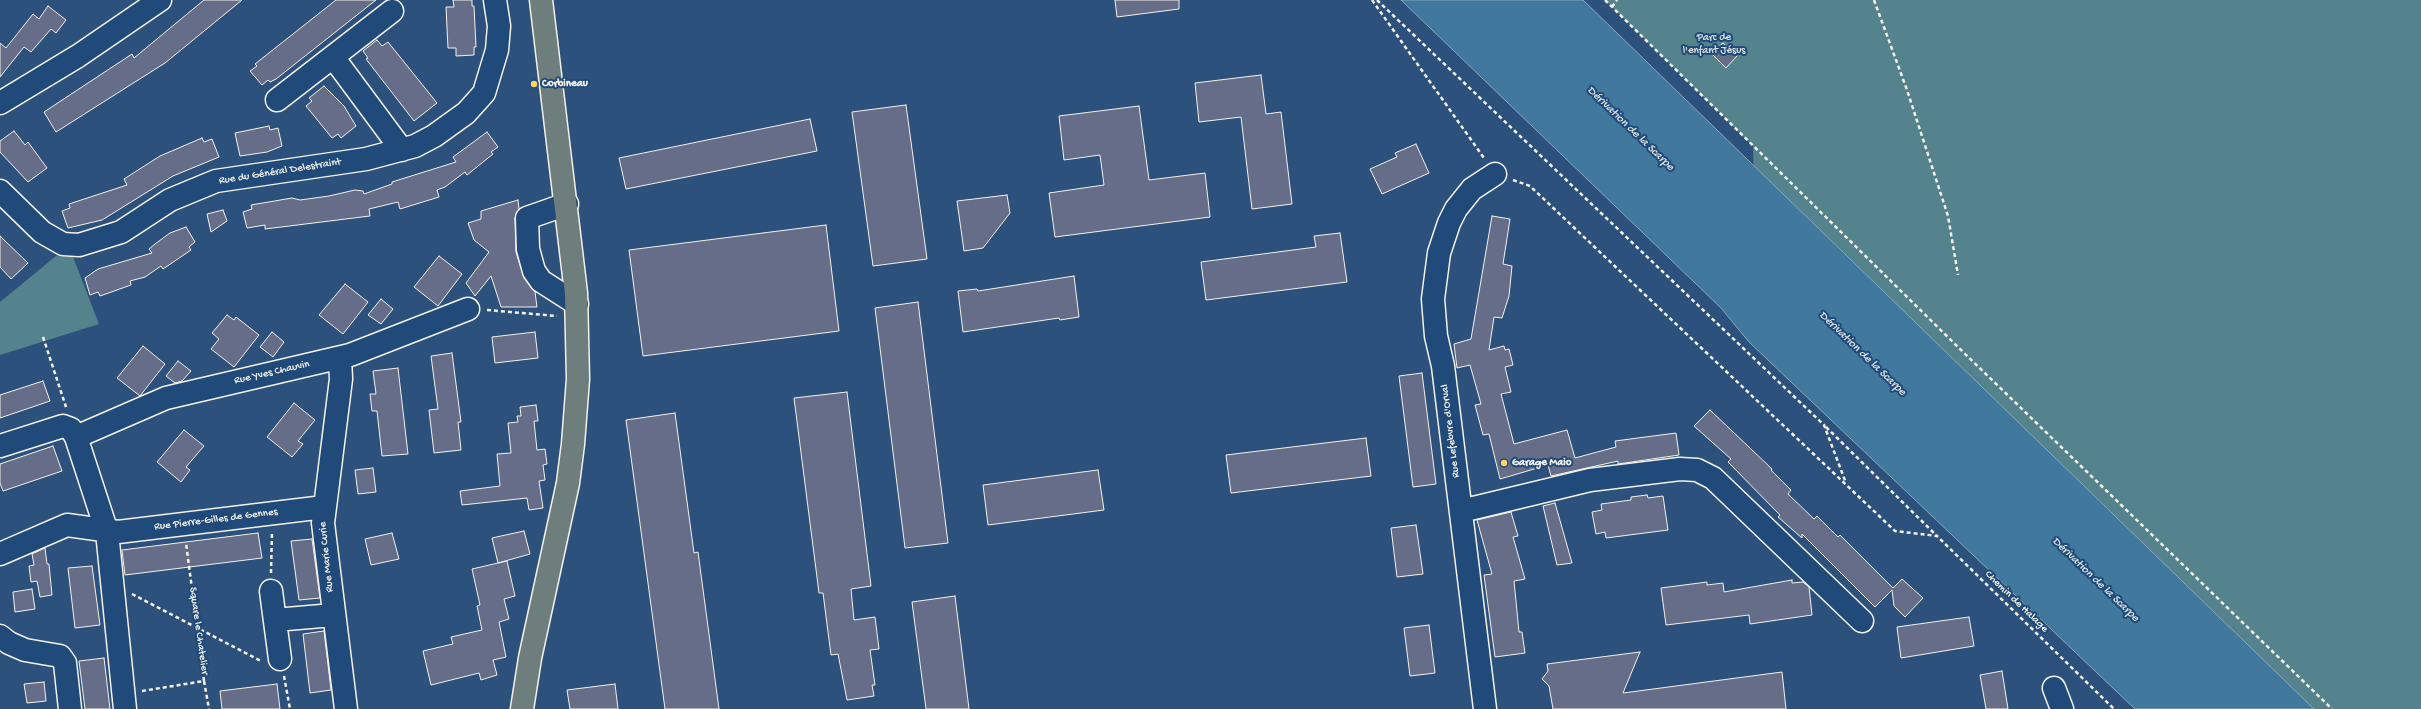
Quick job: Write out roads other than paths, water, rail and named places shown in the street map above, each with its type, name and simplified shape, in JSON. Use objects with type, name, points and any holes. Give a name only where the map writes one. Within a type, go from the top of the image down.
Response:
[{"type":"main road","points":[[522,709],[530,658],[572,457],[578,379],[577,311],[567,204],[542,3]]},
{"type":"street","points":[[0,103],[78,56],[160,0]]},
{"type":"street","name":"Rue du Général Delestraint","points":[[0,191],[42,232],[63,244],[79,244],[121,232],[170,200],[216,181],[356,161],[402,150],[434,136],[466,113],[479,100],[488,83],[497,50],[499,26],[495,0]]},
{"type":"street","points":[[277,100],[392,11]]},
{"type":"street","points":[[333,57],[402,150]]},
{"type":"street","name":"Rue Lefebvre d'Orval","points":[[1485,709],[1443,366],[1433,315],[1434,281],[1439,253],[1449,223],[1456,209],[1472,189],[1495,174]]},
{"type":"street","points":[[567,204],[528,218],[528,249],[534,271],[541,281],[577,311]]},
{"type":"street","name":"Rue Yves Chauvin","points":[[72,432],[177,395],[340,358],[468,309]]},
{"type":"street","name":"Rue Marie Curie","points":[[340,358],[340,387],[324,507],[323,530],[346,709]]},
{"type":"street","points":[[0,446],[58,427],[72,432],[107,532],[125,701]]},
{"type":"street","points":[[1461,511],[1571,483],[1680,469],[1697,470],[1713,478],[1862,621]]},
{"type":"street","name":"Rue Pierre-Gilles de Gennes","points":[[0,554],[67,525],[107,532],[324,507]]},
{"type":"street","points":[[271,591],[280,659]]},
{"type":"street","points":[[275,620],[333,615]]},
{"type":"street","points":[[0,636],[9,643],[25,650],[60,656],[65,663],[70,709]]},
{"type":"street","points":[[2054,688],[2062,709]]},
{"type":"water","name":"Dérivation de la Scarpe","points":[[1401,0],[1583,0],[2314,709],[2135,709],[1749,342],[1721,308]]},
{"type":"place","name":"Corbineau","points":[[534,84]]},
{"type":"place","name":"Garage Maio","points":[[1504,463]]},
{"type":"park label","name":"Parc de l'enfant Jésus","points":[[1714,44]]}]
